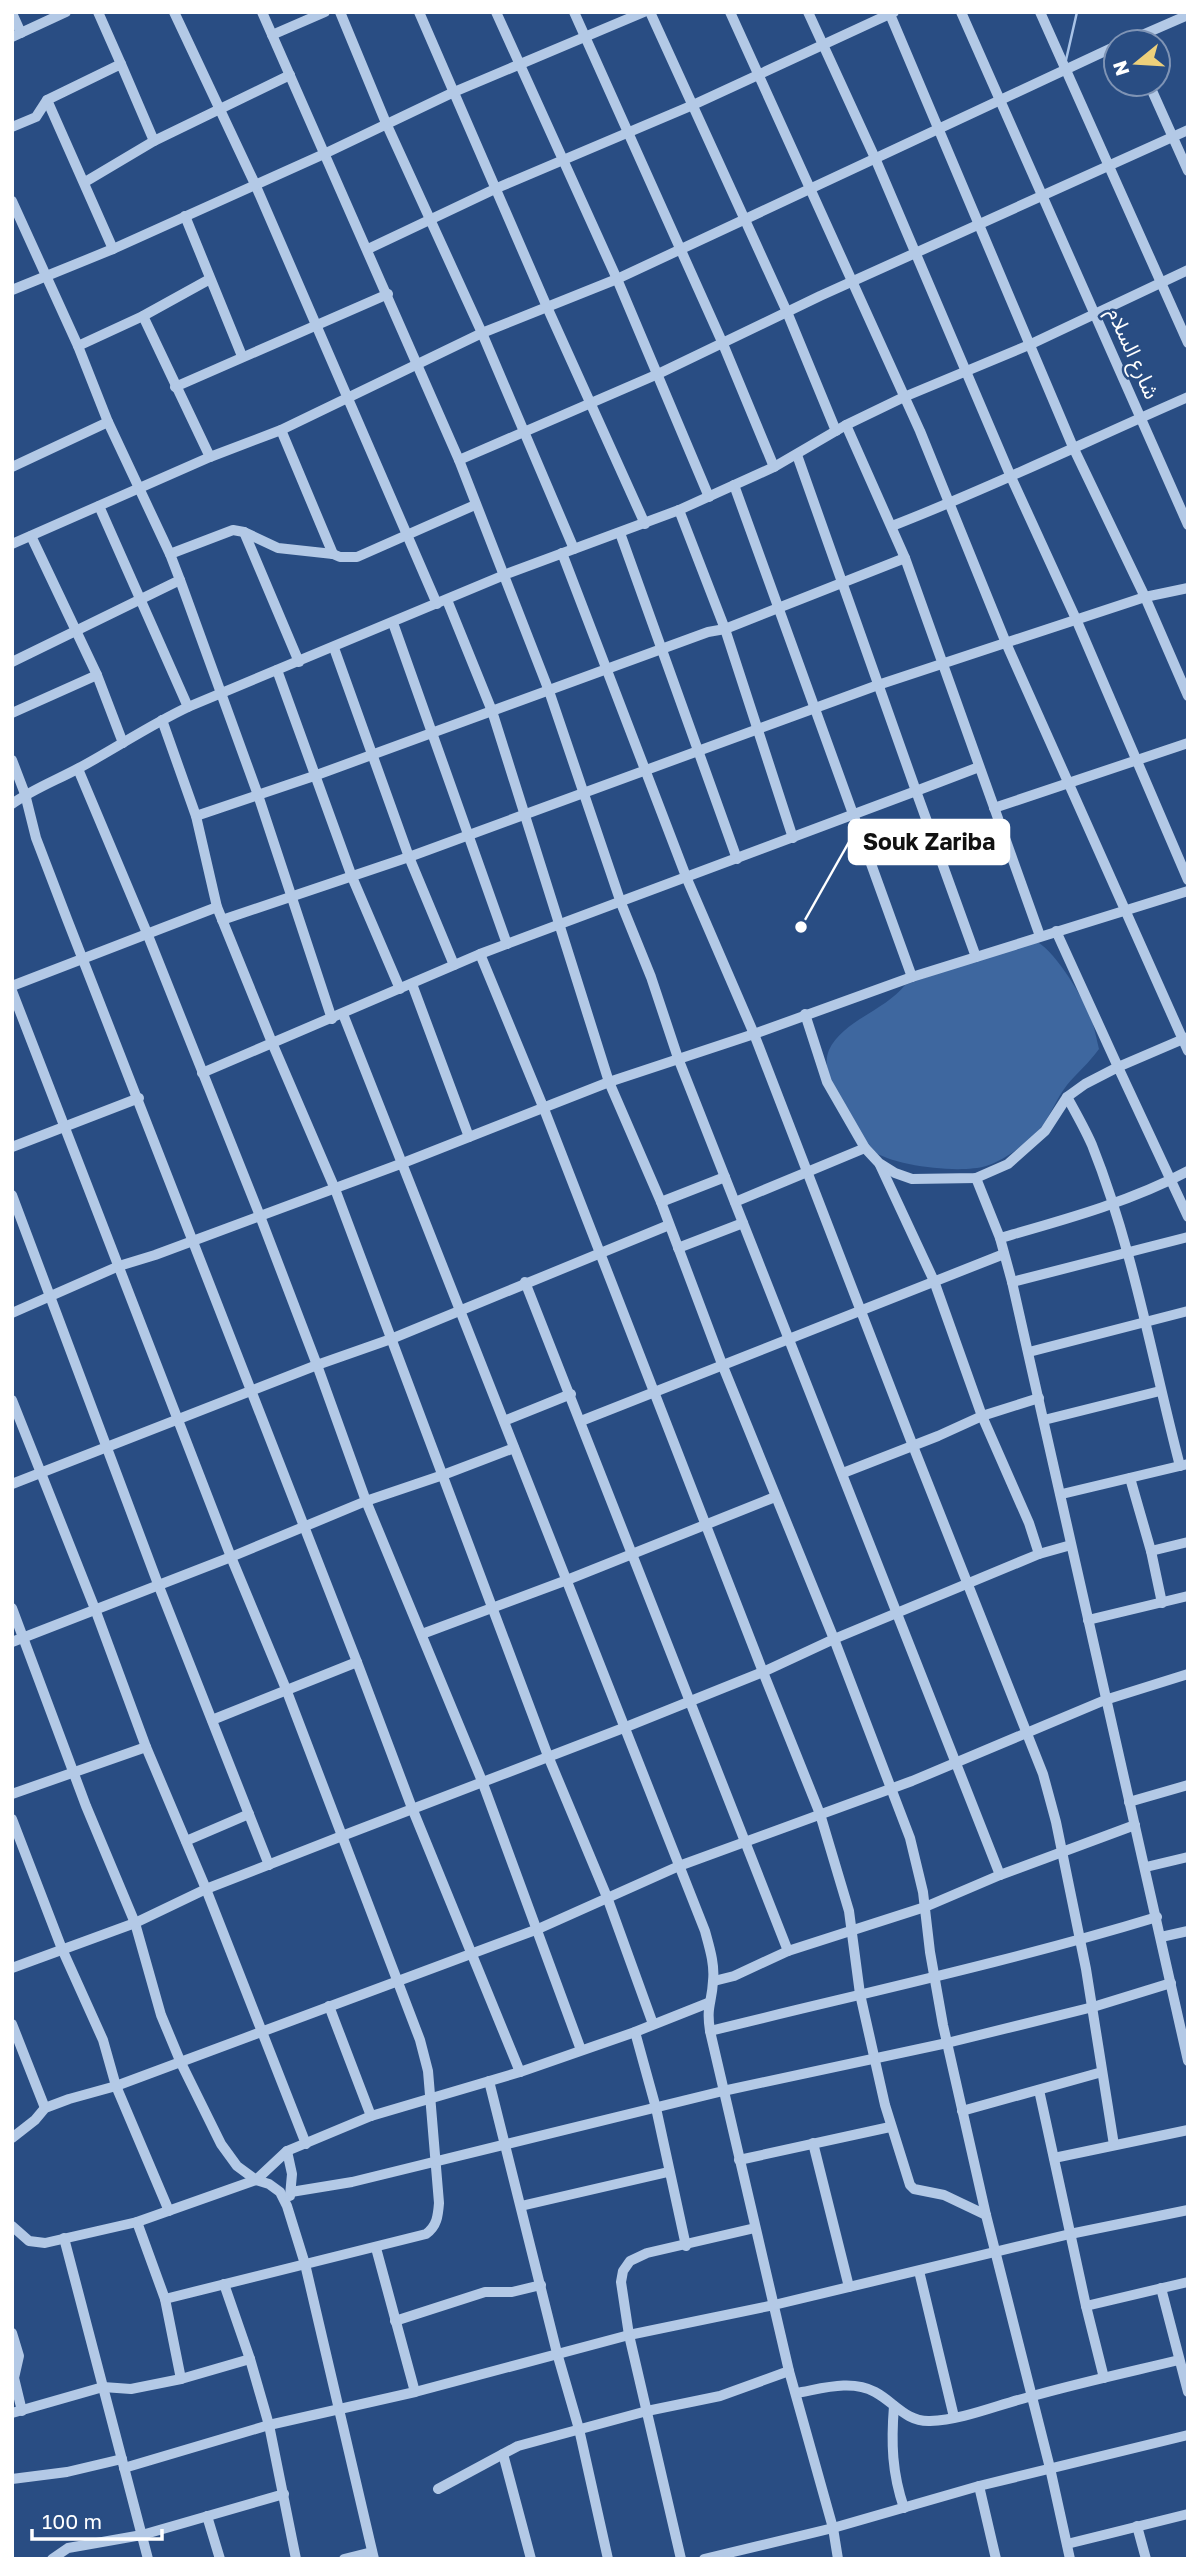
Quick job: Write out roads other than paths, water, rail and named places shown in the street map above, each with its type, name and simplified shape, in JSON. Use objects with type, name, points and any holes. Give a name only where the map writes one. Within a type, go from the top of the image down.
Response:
[{"type":"street","points":[[12,13],[16,35],[66,12]]},
{"type":"street","points":[[98,12],[155,141]]},
{"type":"street","points":[[174,12],[255,184],[407,534],[442,602],[492,711],[609,1082],[661,1202],[722,1364],[834,1639],[910,1838],[921,1880],[934,1979],[962,2111],[1070,2559]]},
{"type":"street","points":[[262,12],[459,460],[549,691],[621,903],[651,977],[678,1058],[1000,1875]]},
{"type":"street","points":[[272,35],[325,12]]},
{"type":"street","points":[[340,12],[386,123],[482,333],[575,549]]},
{"type":"street","points":[[419,12],[645,524]]},
{"type":"street","points":[[496,12],[659,374],[709,496]]},
{"type":"street","points":[[574,12],[723,344],[774,467]]},
{"type":"street","points":[[12,290],[113,249],[454,92],[644,12]]},
{"type":"street","points":[[650,12],[841,428],[892,526],[1040,936]]},
{"type":"street","points":[[730,12],[904,397],[1006,643],[1185,1038],[1188,1051]]},
{"type":"street","points":[[808,12],[876,158],[1011,477],[1076,619],[1188,880]]},
{"type":"street","name":"شارع السلام","points":[[961,12],[1188,525]]},
{"type":"street","points":[[1041,12],[1188,343]]},
{"type":"street","points":[[368,249],[561,159],[692,105],[891,13],[978,226],[1073,447],[1145,597],[1188,696]]},
{"type":"street","points":[[1158,28],[1188,15]]},
{"type":"street","points":[[12,544],[210,457],[281,430],[482,333],[617,279],[1102,52]]},
{"type":"street","points":[[12,127],[36,117],[47,100],[121,64]]},
{"type":"street","points":[[85,182],[155,141],[290,75]]},
{"type":"street","points":[[1155,98],[1188,172]]},
{"type":"street","points":[[47,100],[113,249]]},
{"type":"street","points":[[459,460],[659,374],[787,312],[1188,130]]},
{"type":"street","points":[[13,206],[78,346],[108,422],[170,554],[258,795],[291,898],[338,1016],[403,1163],[705,1931],[712,1960],[713,1982],[708,2003],[710,2031],[789,2371],[833,2528],[838,2559]]},
{"type":"street","points":[[185,216],[242,356]]},
{"type":"street","points":[[12,804],[188,707],[393,624],[504,575],[679,510],[774,467],[841,428],[904,397],[1030,345],[1188,270]]},
{"type":"street","points":[[78,346],[143,316],[210,279]]},
{"type":"street","points":[[175,387],[388,294]]},
{"type":"street","points":[[143,316],[210,457]]},
{"type":"street","points":[[892,526],[1011,477],[1188,397]]},
{"type":"street","points":[[12,467],[108,422]]},
{"type":"street","points":[[281,430],[333,554]]},
{"type":"street","points":[[797,455],[976,957]]},
{"type":"street","points":[[734,485],[912,977]]},
{"type":"street","points":[[170,554],[227,531],[244,532],[278,548],[357,557],[475,505]]},
{"type":"street","points":[[99,506],[188,707]]},
{"type":"street","points":[[679,510],[725,629],[793,838]]},
{"type":"street","points":[[244,532],[299,662]]},
{"type":"street","points":[[620,533],[737,859]]},
{"type":"street","points":[[31,536],[97,675],[123,743]]},
{"type":"street","points":[[562,553],[644,771],[754,1034],[806,1174],[1028,1734],[1050,1797],[1093,2007],[1114,2145]]},
{"type":"street","points":[[196,816],[314,776],[708,632],[725,629],[905,558]]},
{"type":"street","points":[[12,662],[180,580]]},
{"type":"street","points":[[222,920],[409,857],[878,685],[1145,597],[1188,588]]},
{"type":"street","points":[[393,624],[507,944]]},
{"type":"street","points":[[334,648],[409,857],[454,965]]},
{"type":"street","points":[[277,670],[352,877],[400,989]]},
{"type":"street","points":[[12,713],[97,675]]},
{"type":"street","points":[[162,720],[196,816],[217,907],[272,1045],[335,1189],[548,1756],[607,1897],[653,2024]]},
{"type":"street","points":[[994,808],[1188,743]]},
{"type":"street","points":[[12,760],[26,794],[36,838],[139,1098],[192,1242],[412,1808],[520,2072]]},
{"type":"street","points":[[202,1073],[480,954],[979,767]]},
{"type":"street","points":[[78,769],[148,933],[317,1364],[366,1501],[482,1781],[581,2050]]},
{"type":"street","points":[[12,1312],[50,1298],[119,1266],[335,1189],[609,1082],[754,1034],[912,977],[1188,891]]},
{"type":"street","points":[[12,986],[217,907]]},
{"type":"street","points":[[1056,930],[1188,1217]]},
{"type":"street","points":[[480,954],[544,1109],[820,1814],[849,1911],[860,1994],[890,2127],[912,2188],[944,2196],[986,2215]]},
{"type":"street","points":[[412,984],[469,1137]]},
{"type":"street","points":[[12,991],[231,1557],[286,1689],[425,2055],[439,2203],[436,2224],[426,2234],[164,2299]]},
{"type":"street","points":[[805,1014],[827,1082],[865,1148],[879,1163],[912,1179],[976,1178],[1008,1164],[1045,1132],[1068,1097],[1085,1084],[1185,1038]]},
{"type":"street","points":[[1062,1494],[1184,1465],[1160,1391],[1146,1322],[1111,1202],[1091,1144],[1068,1097]]},
{"type":"street","points":[[12,1147],[139,1098]]},
{"type":"street","points":[[735,1202],[865,1148]]},
{"type":"street","points":[[879,1163],[934,1281],[982,1416],[1029,1523],[1039,1554]]},
{"type":"street","points":[[1000,1238],[1061,1220],[1188,1171]]},
{"type":"street","points":[[661,1202],[725,1177]]},
{"type":"street","points":[[976,1178],[1000,1238],[1029,1352],[1188,2061]]},
{"type":"street","points":[[12,1195],[158,1584],[269,1865]]},
{"type":"street","points":[[678,1248],[743,1223]]},
{"type":"street","points":[[12,1485],[317,1364],[391,1339],[669,1225]]},
{"type":"street","points":[[1012,1282],[1188,1237]]},
{"type":"street","points":[[581,1421],[1004,1254]]},
{"type":"street","points":[[525,1282],[788,1951]]},
{"type":"street","points":[[1029,1352],[1188,1311]]},
{"type":"street","points":[[1044,1420],[1160,1391]]},
{"type":"street","points":[[504,1421],[571,1395]]},
{"type":"street","points":[[843,1474],[982,1416],[1039,1398]]},
{"type":"street","points":[[12,1400],[95,1609],[146,1747],[206,1889],[306,2144]]},
{"type":"street","points":[[12,1642],[366,1501],[514,1448]]},
{"type":"street","points":[[1130,1478],[1151,1551],[1162,1603]]},
{"type":"street","points":[[422,1634],[775,1497]]},
{"type":"street","points":[[1151,1551],[1188,1542]]},
{"type":"street","points":[[12,1968],[135,1923],[206,1889],[626,1727],[763,1672],[834,1639],[1039,1554],[1071,1545]]},
{"type":"street","points":[[1088,1620],[1188,1596]]},
{"type":"street","points":[[12,1608],[73,1771],[135,1923],[161,2015],[181,2063],[221,2144],[237,2166],[256,2180],[276,2188],[287,2206],[305,2264],[373,2555],[344,2559]]},
{"type":"street","points":[[212,1720],[357,1662]]},
{"type":"street","points":[[12,2138],[35,2120],[45,2108],[116,2087],[538,1929],[679,1866],[892,1789],[1105,1700],[1188,1674]]},
{"type":"street","points":[[12,1794],[146,1747]]},
{"type":"street","points":[[1129,1802],[1188,1785]]},
{"type":"street","points":[[186,1841],[249,1814]]},
{"type":"street","points":[[12,1819],[62,1949],[103,2040],[116,2087],[169,2211]]},
{"type":"street","points":[[713,1982],[734,1976],[788,1951],[925,1907],[1000,1875],[1135,1825]]},
{"type":"street","points":[[1146,1867],[1188,1857]]},
{"type":"street","points":[[710,2031],[860,1994],[934,1979],[1079,1941],[1157,1917]]},
{"type":"street","points":[[1161,1937],[1188,1931]]},
{"type":"street","points":[[291,2192],[352,2182],[723,2091],[947,2043],[1093,2007],[1171,1983]]},
{"type":"street","points":[[12,2226],[29,2241],[45,2242],[137,2222],[256,2180],[288,2151],[371,2116],[520,2072],[708,2003]]},
{"type":"street","points":[[329,2006],[371,2116]]},
{"type":"street","points":[[12,2024],[45,2108]]},
{"type":"street","points":[[635,2032],[656,2108],[686,2246]]},
{"type":"street","points":[[962,2111],[1102,2072]]},
{"type":"street","points":[[489,2081],[557,2353],[579,2429],[608,2559]]},
{"type":"street","points":[[1039,2090],[1104,2378]]},
{"type":"street","points":[[739,2160],[890,2127]]},
{"type":"street","points":[[1054,2158],[1188,2130]]},
{"type":"street","points":[[813,2143],[849,2287]]},
{"type":"street","points":[[287,2206],[292,2174],[288,2151]]},
{"type":"street","points":[[521,2206],[668,2172]]},
{"type":"street","points":[[12,2479],[123,2463],[269,2425],[415,2392],[557,2353],[774,2305],[1070,2234],[1188,2210]]},
{"type":"street","points":[[137,2222],[164,2299],[181,2379]]},
{"type":"street","points":[[681,2559],[629,2336],[621,2282],[623,2271],[630,2261],[647,2253],[755,2228]]},
{"type":"street","points":[[64,2238],[148,2559]]},
{"type":"street","points":[[376,2248],[415,2392]]},
{"type":"street","points":[[919,2271],[954,2417]]},
{"type":"street","points":[[1086,2306],[1188,2282]]},
{"type":"street","points":[[224,2284],[269,2425],[296,2559]]},
{"type":"street","points":[[395,2321],[485,2292],[512,2292],[541,2285]]},
{"type":"street","points":[[1161,2288],[1188,2392]]},
{"type":"street","points":[[12,2333],[19,2356],[14,2378],[17,2412],[103,2387],[131,2389],[181,2379],[250,2359]]},
{"type":"street","points":[[796,2393],[850,2385],[874,2391],[907,2416],[931,2421],[1179,2360]]},
{"type":"street","points":[[438,2489],[518,2445],[647,2411],[720,2396],[789,2371]]},
{"type":"street","points":[[894,2406],[892,2462],[895,2482],[904,2508]]},
{"type":"street","points":[[704,2559],[833,2528],[979,2486],[1188,2435]]},
{"type":"street","points":[[503,2454],[531,2559]]},
{"type":"street","points":[[979,2486],[996,2559]]},
{"type":"street","points":[[52,2559],[284,2494]]},
{"type":"street","points":[[1067,2544],[1188,2514]]},
{"type":"street","points":[[206,2516],[220,2559]]},
{"type":"street","points":[[1137,2526],[1146,2559]]},
{"type":"waterway","points":[[1066,60],[1077,12]]},
{"type":"place","name":"Souk Zariba","points":[[801,927]]}]
